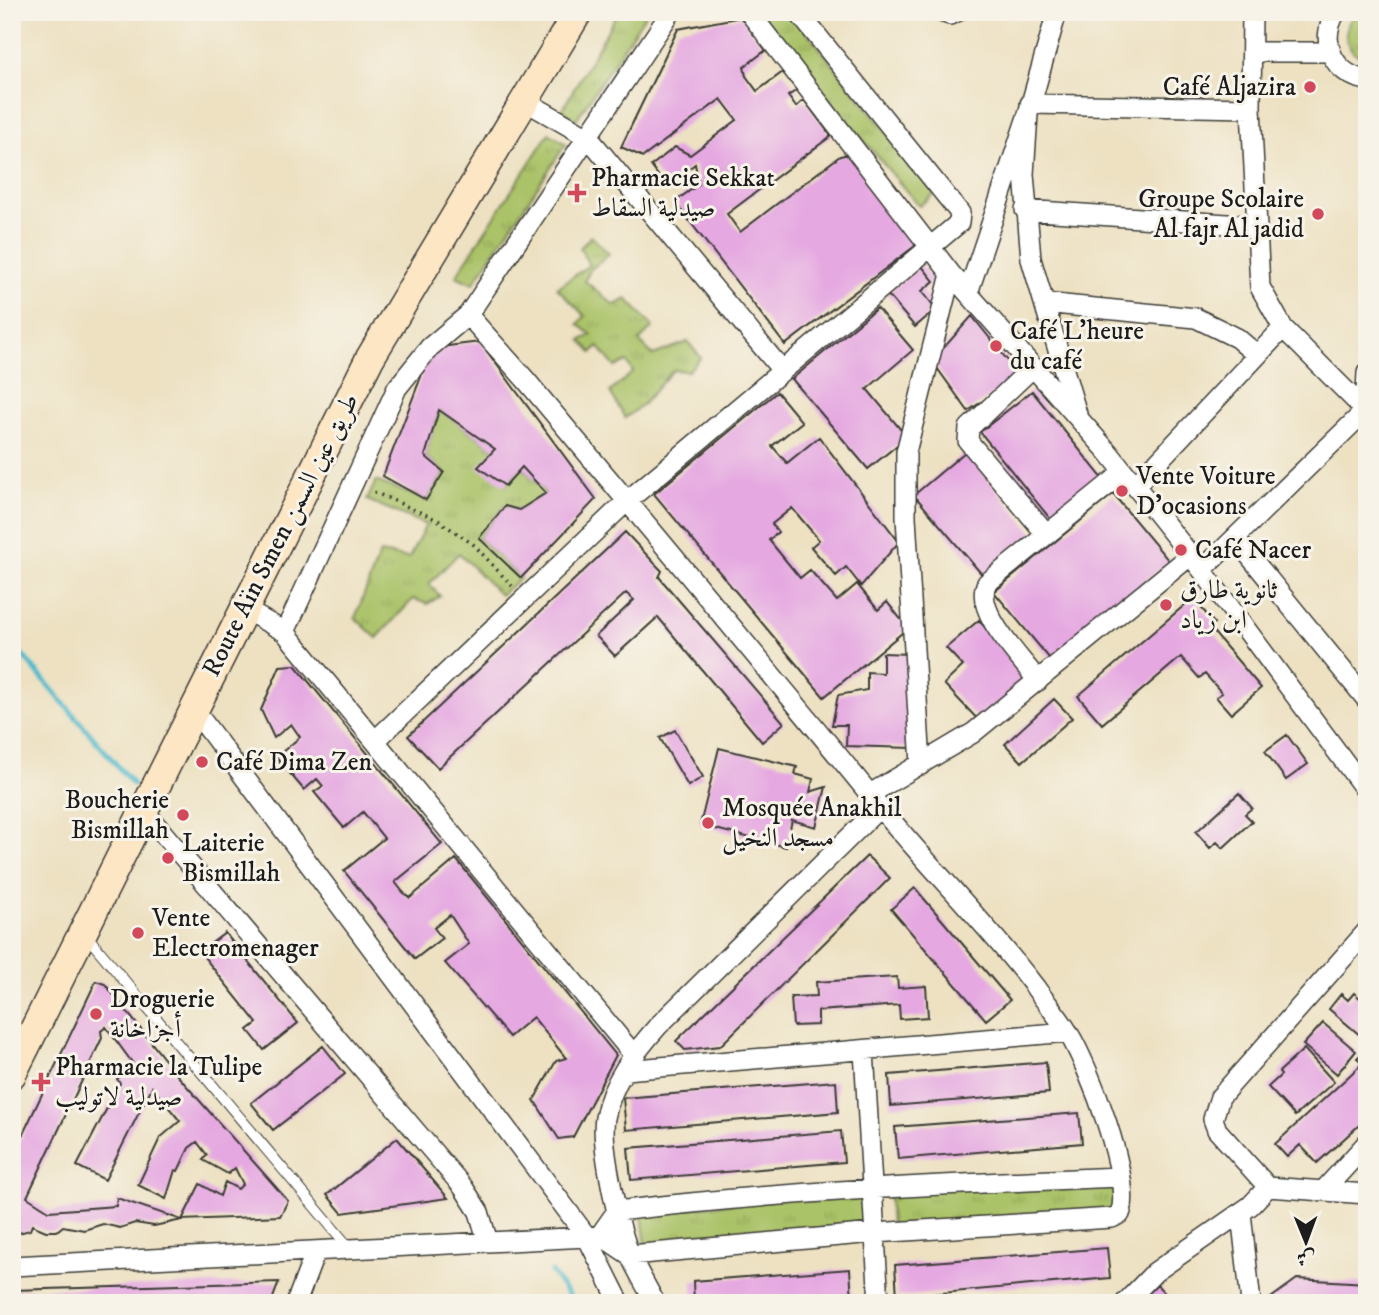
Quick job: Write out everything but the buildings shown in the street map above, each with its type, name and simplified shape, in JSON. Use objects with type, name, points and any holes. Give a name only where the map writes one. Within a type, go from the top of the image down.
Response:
[{"type":"street","name":"Route Aïn Smen طريق عين السمن","points":[[12,1074],[370,358],[578,12]]},
{"type":"street","points":[[285,632],[397,388],[430,347],[468,315],[671,12]]},
{"type":"street","points":[[749,12],[951,274],[1129,479],[1196,563],[1367,792]]},
{"type":"street","points":[[376,740],[627,501],[781,369],[959,223],[960,213],[798,12]]},
{"type":"street","points":[[941,12],[950,15],[957,12]]},
{"type":"street","points":[[968,293],[1058,12]]},
{"type":"street","points":[[1252,12],[1251,108],[1260,287],[1283,328],[1366,412]]},
{"type":"street","points":[[1336,12],[1328,31],[1330,52],[1342,69],[1367,80]]},
{"type":"street","points":[[1252,52],[1330,52]]},
{"type":"street","points":[[525,101],[588,137],[781,369]]},
{"type":"street","points":[[1029,109],[1251,108]]},
{"type":"street","points":[[1029,109],[1025,211],[1031,259],[1079,421]]},
{"type":"street","points":[[1025,211],[1256,226]]},
{"type":"street","points":[[921,765],[906,453],[951,274]]},
{"type":"street","points":[[1044,303],[1196,318],[1237,338],[1257,355]]},
{"type":"street","points":[[12,1266],[315,1253],[594,1236],[630,1255],[874,1233],[1112,1218],[1121,1210],[1120,1177],[1106,1121],[1087,1066],[1068,1032],[984,923],[875,800],[627,501],[468,315]]},
{"type":"street","points":[[1038,681],[986,612],[982,598],[987,583],[1046,534],[1129,479],[1283,328]]},
{"type":"street","points":[[1033,367],[970,428],[968,441],[1046,534]]},
{"type":"street","points":[[655,1303],[630,1255],[617,1211],[604,1135],[605,1118],[629,1062],[875,800],[921,765],[973,733],[1196,563],[1235,538],[1366,412],[1367,373]]},
{"type":"street","points":[[1235,538],[1367,700]]},
{"type":"street","points":[[244,609],[285,632],[376,740],[629,1062]]},
{"type":"street","points":[[194,711],[594,1236],[620,1303]]},
{"type":"street","points":[[145,812],[471,1198],[479,1212],[488,1242]]},
{"type":"street","points":[[1367,931],[1220,1097],[1214,1109],[1217,1130],[1268,1187],[1367,1194]]},
{"type":"street","points":[[629,1062],[864,1051],[1068,1032]]},
{"type":"street","points":[[864,1051],[879,1303]]},
{"type":"street","points":[[1324,1190],[1367,1143]]},
{"type":"street","points":[[594,1236],[617,1211],[870,1187],[1120,1177]]},
{"type":"street","points":[[1125,1303],[1155,1272],[1241,1213],[1268,1187]]},
{"type":"street","points":[[1241,1213],[1251,1303]]},
{"type":"street","points":[[296,1303],[315,1253]]},
{"type":"lane","points":[[84,933],[352,1250]]},
{"type":"path","points":[[374,492],[447,526],[474,545],[524,598]]},
{"type":"green space","points":[[618,12],[647,12],[576,120],[562,110]]},
{"type":"green space","points":[[756,12],[791,12],[935,193],[919,206]]},
{"type":"green space","points":[[1358,12],[1367,12],[1367,59],[1353,51],[1346,38],[1348,25]]},
{"type":"green space","points":[[549,133],[566,144],[473,284],[456,276]]},
{"type":"green space","points":[[591,236],[609,254],[590,270],[585,281],[614,305],[627,299],[653,327],[639,341],[653,355],[688,342],[701,358],[688,371],[673,370],[642,405],[625,418],[610,392],[633,372],[627,362],[615,367],[598,346],[592,353],[581,340],[592,335],[578,324],[585,316],[557,288],[589,265],[580,248]]},
{"type":"green space","points":[[439,410],[495,449],[505,486],[522,467],[546,493],[519,510],[505,506],[479,538],[521,578],[500,595],[459,553],[429,584],[440,596],[428,604],[413,599],[377,638],[355,618],[380,553],[409,558],[426,525],[367,500],[376,481],[426,500],[444,472],[425,456]]},
{"type":"green space","points":[[1115,1181],[1117,1211],[891,1226],[888,1186]]},
{"type":"green space","points":[[862,1188],[864,1231],[646,1247],[642,1214]]},
{"type":"waterway","points":[[12,643],[133,784]]},
{"type":"waterway","points":[[551,1272],[575,1303]]},
{"type":"place","name":"Café Aljazira","points":[[1310,87]]},
{"type":"place","name":"Pharmacie Sekkat صيدلية السقاط","points":[[577,193]]},
{"type":"place","name":"Groupe Scolaire Al fajr Al jadid","points":[[1318,214]]},
{"type":"place","name":"Café L'heure du café","points":[[996,346]]},
{"type":"place","name":"Vente Voiture D'ocasions","points":[[1122,491]]},
{"type":"place","name":"Café Nacer","points":[[1181,550]]},
{"type":"place","name":"ثانوية طارق ابن زياد","points":[[1166,605]]},
{"type":"place","name":"Café Dima Zen","points":[[202,762]]},
{"type":"place","name":"Boucherie Bismillah","points":[[183,815]]},
{"type":"place","name":"Mosquée Anakhil مسجد النخيل","points":[[708,823]]},
{"type":"place","name":"Laiterie Bismillah","points":[[168,858]]},
{"type":"place","name":"Vente Electromenager","points":[[138,933]]},
{"type":"place","name":"Droguerie أجزاخانة","points":[[96,1014]]},
{"type":"place","name":"Pharmacie la Tulipe صيدلية لاتوليب","points":[[41,1082]]}]
